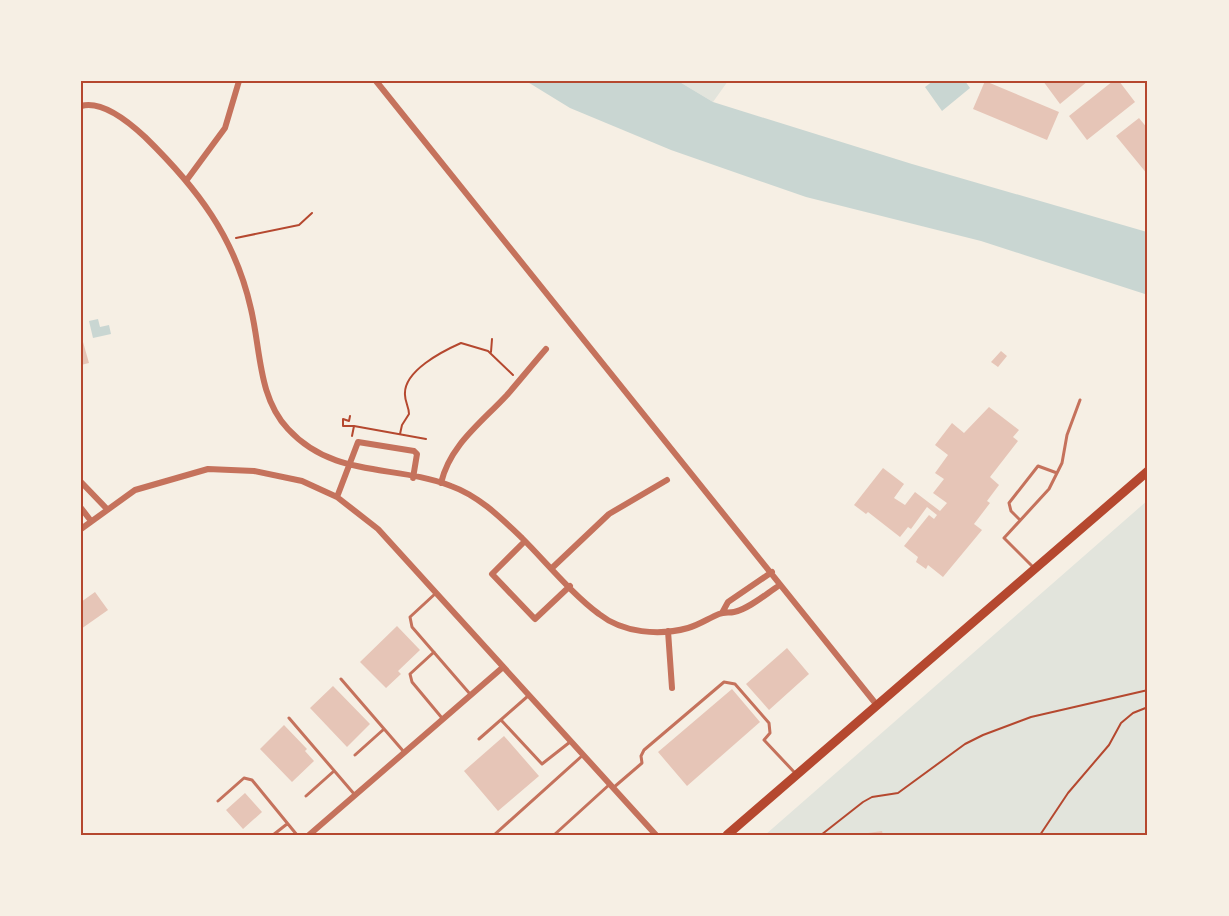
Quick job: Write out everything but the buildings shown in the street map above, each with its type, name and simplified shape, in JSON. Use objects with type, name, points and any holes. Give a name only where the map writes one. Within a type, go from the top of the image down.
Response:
[{"type":"highway","points":[[728,835],[876,704],[1148,471]]},
{"type":"street","points":[[186,182],[225,128],[239,81]]},
{"type":"street","points":[[376,81],[876,704]]},
{"type":"street","points":[[81,106],[103,108],[134,127],[208,208],[227,240],[251,308],[267,400],[286,428],[308,449],[350,465],[441,483],[476,498],[525,541],[599,615],[629,629],[650,633],[688,628],[722,613],[735,612],[780,585]]},
{"type":"street","points":[[441,483],[445,465],[462,440],[519,381],[546,349]]},
{"type":"street","points":[[337,497],[358,442],[414,451],[417,454],[413,478]]},
{"type":"street","points":[[81,529],[135,490],[208,469],[254,471],[302,481],[337,497],[378,529],[656,835]]},
{"type":"street","points":[[552,568],[609,514],[667,480]]},
{"type":"street","points":[[81,482],[107,509]]},
{"type":"street","points":[[81,507],[91,521]]},
{"type":"street","points":[[525,541],[492,574],[535,619],[570,586]]},
{"type":"street","points":[[722,613],[728,602],[772,572]]},
{"type":"street","points":[[668,631],[672,688]]},
{"type":"street","points":[[309,835],[502,668]]},
{"type":"lane","points":[[1034,568],[1004,538],[1049,489],[1062,463],[1067,435],[1080,400]]},
{"type":"lane","points":[[1020,520],[1011,510],[1009,503],[1031,472],[1038,466],[1057,473]]},
{"type":"lane","points":[[436,593],[410,617],[412,627],[471,695]]},
{"type":"lane","points":[[434,652],[410,674],[412,682],[443,719]]},
{"type":"lane","points":[[341,679],[404,752]]},
{"type":"lane","points":[[554,835],[611,786],[642,763],[641,756],[644,750],[724,682],[729,681],[769,723],[770,733],[764,740],[796,774]]},
{"type":"lane","points":[[479,739],[528,696]]},
{"type":"lane","points":[[289,718],[355,795]]},
{"type":"lane","points":[[501,720],[542,764],[570,742]]},
{"type":"lane","points":[[355,755],[384,729]]},
{"type":"lane","points":[[494,835],[583,755]]},
{"type":"lane","points":[[306,796],[334,771]]},
{"type":"lane","points":[[218,801],[244,778],[252,780],[297,835]]},
{"type":"lane","points":[[273,835],[287,824]]},
{"type":"lane","points":[[95,835],[105,835]]},
{"type":"path","points":[[227,240],[299,225],[312,213]]},
{"type":"path","points":[[492,339],[490,347],[492,355]]},
{"type":"path","points":[[400,434],[402,424],[409,414],[405,394],[408,383],[428,359],[461,343],[492,355],[519,381]]},
{"type":"path","points":[[350,416],[349,421],[343,419],[343,426],[426,439]]},
{"type":"path","points":[[354,426],[351,437],[358,442]]},
{"type":"path","points":[[821,835],[863,802],[872,797],[898,793],[965,744],[1007,724],[1148,690]]},
{"type":"path","points":[[1040,835],[1068,793],[1109,745],[1122,723],[1133,713],[1148,707]]},
{"type":"shaded area","points":[[526,81],[678,81],[713,102],[912,164],[1147,232],[1148,295],[981,241],[806,197],[671,150],[570,108]]},
{"type":"shaded area","points":[[678,81],[728,81],[713,102]]},
{"type":"shaded area","points":[[933,81],[965,81],[970,88],[942,111],[925,87]]},
{"type":"shaded area","points":[[98,319],[100,327],[109,325],[111,334],[93,338],[89,321]]},
{"type":"shaded area","points":[[1148,500],[1148,835],[765,835]]}]
